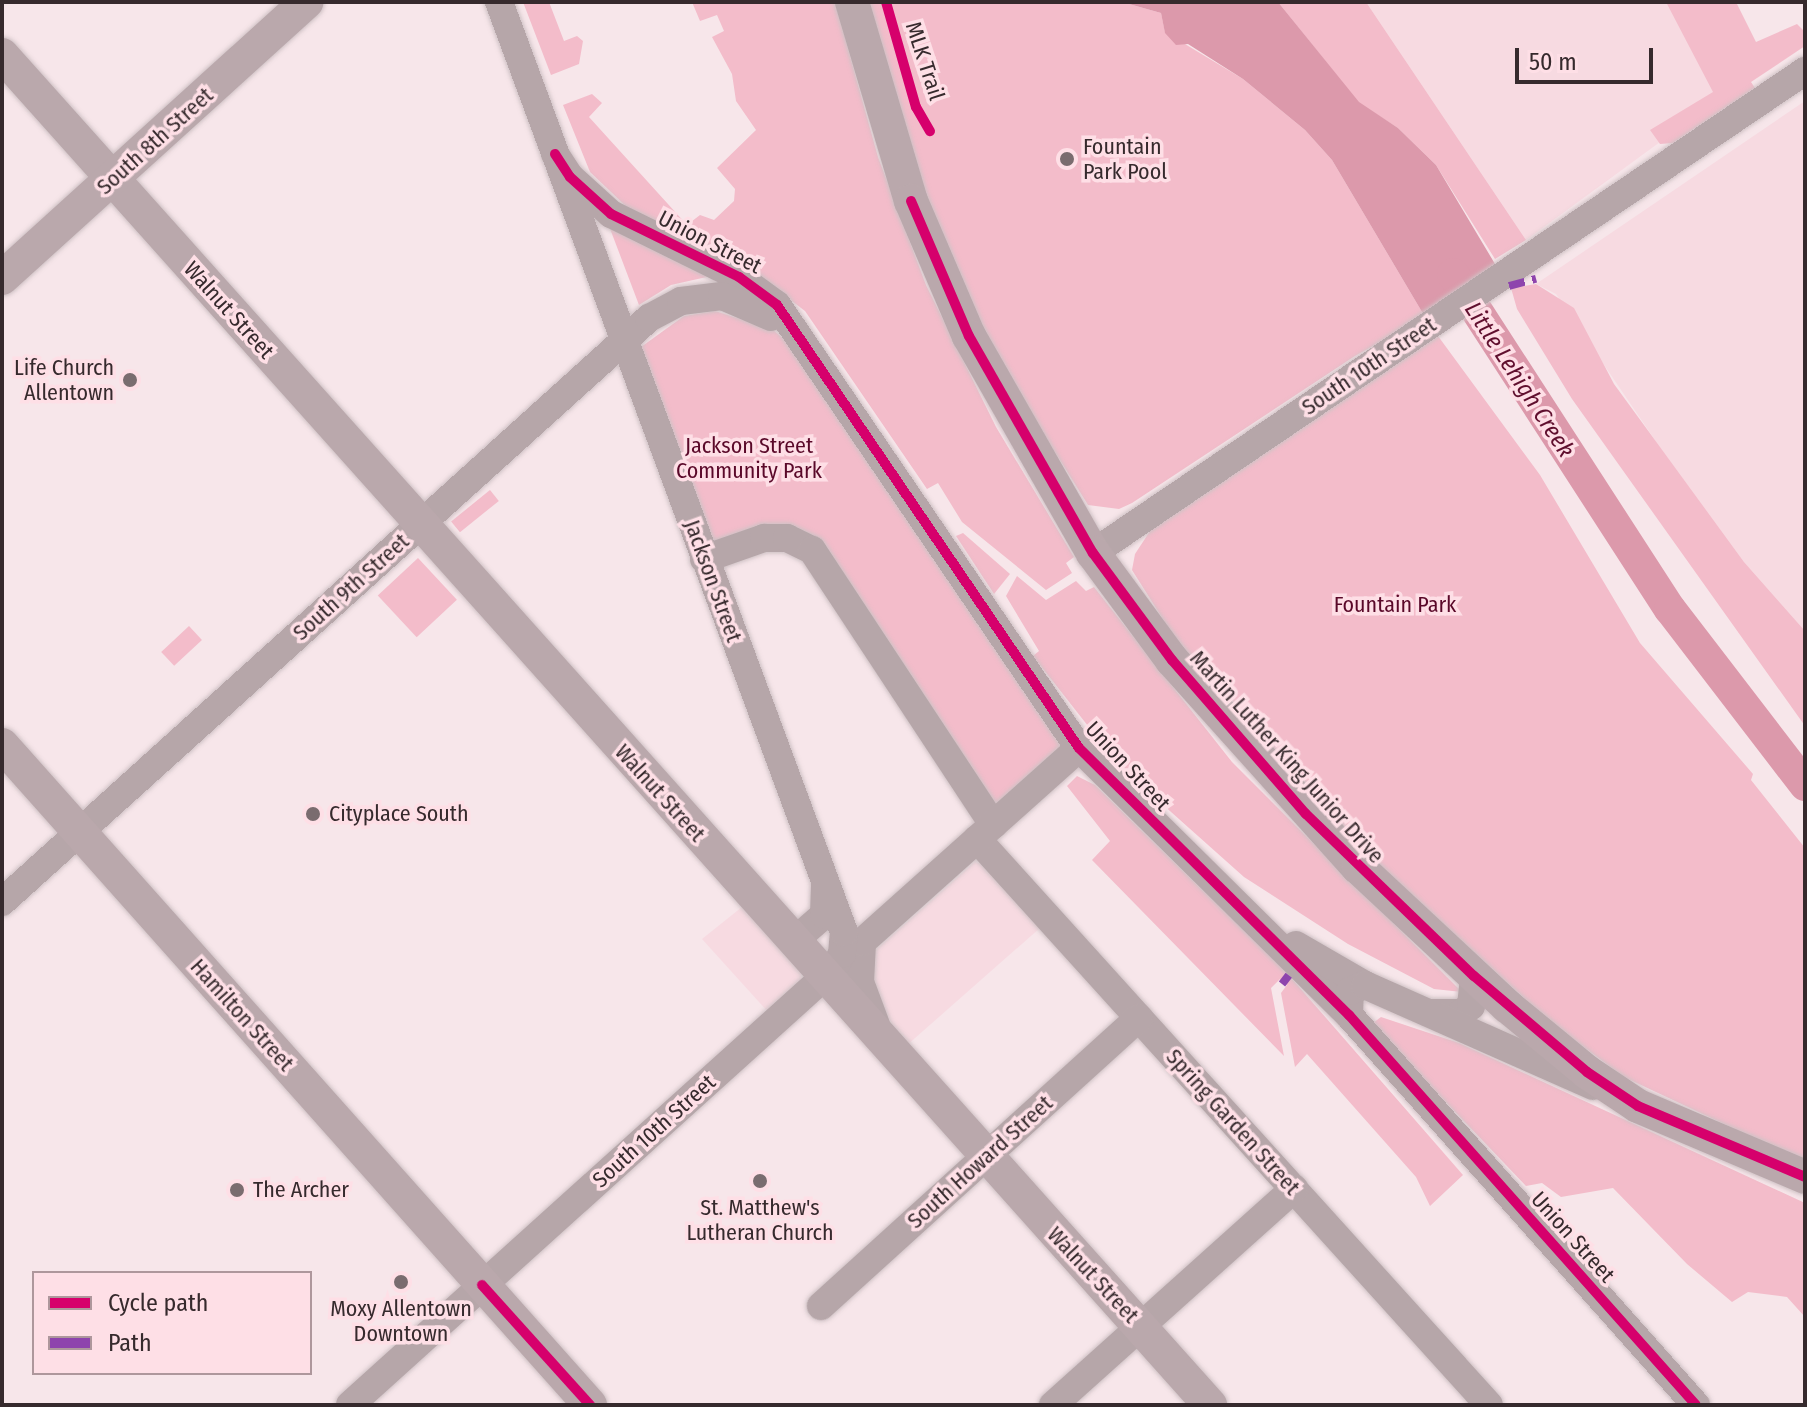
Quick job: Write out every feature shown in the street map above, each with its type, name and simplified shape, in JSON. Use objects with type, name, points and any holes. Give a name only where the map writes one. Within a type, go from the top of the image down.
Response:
[{"type":"main road","name":"South 8th Street","points":[[2,278],[306,2]]},
{"type":"main road","name":"Martin Luther King Junior Drive","points":[[852,2],[894,154],[946,285],[1048,481],[1093,553],[1172,660],[1256,759],[1358,867],[1507,1006],[1638,1106],[1805,1177]]},
{"type":"main road","name":"Walnut Street","points":[[2,55],[886,1047],[1210,1405]]},
{"type":"main road","name":"Hamilton Street","points":[[2,745],[590,1405]]},
{"type":"street","name":"Jackson Street","points":[[499,2],[824,880],[853,937]]},
{"type":"street","name":"South 10th Street","points":[[1093,553],[1504,278],[1805,71]]},
{"type":"street","name":"Union Street","points":[[555,154],[570,177],[611,214],[759,289],[803,342],[1079,748],[1253,915],[1349,1015],[1696,1405]]},
{"type":"street","name":"Union Street","points":[[623,340],[670,305],[722,296],[760,310],[803,342]]},
{"type":"street","name":"South 9th Street","points":[[2,902],[623,340]]},
{"type":"street","name":"Spring Garden Street","points":[[704,559],[764,538],[787,538],[812,550],[985,832],[1139,1018],[1489,1405]]},
{"type":"street","points":[[824,976],[853,937],[985,832],[1079,748]]},
{"type":"street","points":[[794,941],[824,915],[824,880]]},
{"type":"street","points":[[1253,915],[1365,985],[1638,1106]]},
{"type":"street","points":[[853,937],[860,982],[886,1047]]},
{"type":"street","name":"South 10th Street","points":[[350,1405],[824,976]]},
{"type":"street","points":[[1426,1012],[1461,1013],[1471,1006],[1474,976]]},
{"type":"street","points":[[1349,1015],[1350,991],[1365,985]]},
{"type":"street","points":[[1479,1036],[1503,1021],[1507,1006]]},
{"type":"street","name":"South Howard Street","points":[[821,1306],[1139,1018]]},
{"type":"street","points":[[1053,1405],[1294,1189]]},
{"type":"shaded area","points":[[1122,2],[1278,2],[1359,102],[1398,128],[1436,165],[1498,269],[1425,317],[1332,160],[1305,130],[1243,79],[1188,44],[1176,45],[1165,33],[1161,13]]},
{"type":"shaded area","points":[[1366,2],[1695,2],[1738,85],[1526,240]]},
{"type":"shaded area","points":[[1805,101],[1805,631],[1744,562],[1659,446],[1556,294],[1536,284]]},
{"type":"shaded area","points":[[975,862],[984,865],[1040,928],[906,1046],[875,997],[869,956]]},
{"type":"shaded area","points":[[742,907],[801,973],[801,980],[769,1013],[702,939]]},
{"type":"green space","points":[[523,2],[549,2],[564,41],[577,36],[583,41],[579,64],[551,75]]},
{"type":"green space","points":[[692,2],[835,2],[878,157],[926,285],[996,427],[1074,557],[1066,563],[1072,573],[1046,590],[962,522],[938,483],[927,489],[805,311],[742,263],[632,212],[590,172],[563,105],[592,94],[602,103],[589,117],[687,225],[700,215],[714,220],[734,201],[735,189],[717,168],[756,130],[736,101],[732,74],[712,37],[724,31],[717,15],[700,21]]},
{"type":"green space","points":[[866,2],[1122,2],[1161,13],[1165,32],[1243,79],[1305,130],[1332,160],[1425,317],[1355,356],[1132,503],[1119,509],[1088,505],[982,335],[934,224]]},
{"type":"green space","points":[[1278,2],[1366,2],[1526,240],[1495,259],[1436,165],[1398,128],[1359,103]]},
{"type":"green space","points":[[1666,2],[1736,2],[1756,42],[1797,24],[1805,32],[1805,46],[1751,82],[1755,88],[1673,143],[1660,144],[1650,130],[1713,92]]},
{"type":"green space","points":[[609,226],[711,276],[671,285],[639,305]]},
{"type":"green space","points":[[1536,284],[1574,308],[1614,384],[1744,562],[1805,631],[1805,726],[1572,399],[1517,309],[1511,288]]},
{"type":"green space","name":"Jackson Street Community Park","points":[[715,311],[772,329],[786,341],[1062,748],[992,811],[828,554],[710,541],[641,347],[684,316]]},
{"type":"green space","name":"Fountain Park","points":[[1438,336],[1540,475],[1640,643],[1753,774],[1751,780],[1805,848],[1805,1162],[1624,1077],[1549,1021],[1359,846],[1178,643],[1132,570],[1135,554],[1152,528]]},
{"type":"green space","points":[[490,490],[499,501],[460,532],[451,521]]},
{"type":"green space","points":[[963,533],[1010,574],[994,594],[956,536]]},
{"type":"green space","points":[[418,558],[457,600],[417,637],[378,596]]},
{"type":"green space","points":[[1017,576],[1046,600],[1076,581],[1086,591],[1094,587],[1232,762],[1462,992],[1434,989],[1348,944],[1244,877],[1143,787],[1110,754],[1033,656],[1039,651],[1006,596]]},
{"type":"green space","points":[[189,626],[202,640],[174,666],[161,652]]},
{"type":"green space","points":[[1077,776],[1095,785],[1286,972],[1463,1175],[1430,1206],[1416,1177],[1307,1054],[1295,1067],[1281,993],[1287,985],[1280,979],[1271,988],[1284,1056],[1092,860],[1110,841],[1067,786]]},
{"type":"green space","points":[[1381,1017],[1459,1043],[1805,1203],[1805,1317],[1787,1297],[1748,1292],[1732,1302],[1687,1264],[1613,1188],[1561,1197],[1542,1183],[1526,1186],[1376,1029],[1373,1023]]},
{"type":"waterway","name":"Little Lehigh Creek","points":[[1453,274],[1670,609],[1805,785]]},
{"type":"marked path","points":[[1509,286],[1536,279]]},
{"type":"marked path","points":[[1282,984],[1289,975]]},
{"type":"cycle path","name":"MLK Trail","points":[[886,2],[916,107],[930,131]]},
{"type":"cycle path","points":[[555,154],[570,177],[611,214],[739,277],[777,305],[1079,748],[1349,1015],[1696,1405]]},
{"type":"cycle path","points":[[911,201],[969,336],[1093,553],[1172,660],[1306,814],[1474,976],[1587,1072],[1638,1106],[1805,1177]]},
{"type":"cycle path","points":[[482,1285],[590,1405]]},
{"type":"place","name":"Fountain Park Pool","points":[[1067,159]]},
{"type":"place","name":"Life Church Allentown","points":[[130,380]]},
{"type":"place","name":"Cityplace South","points":[[313,814]]},
{"type":"place","name":"St. Matthew's Lutheran Church","points":[[760,1181]]},
{"type":"place","name":"The Archer","points":[[237,1190]]},
{"type":"place","name":"Moxy Allentown Downtown","points":[[401,1282]]}]
